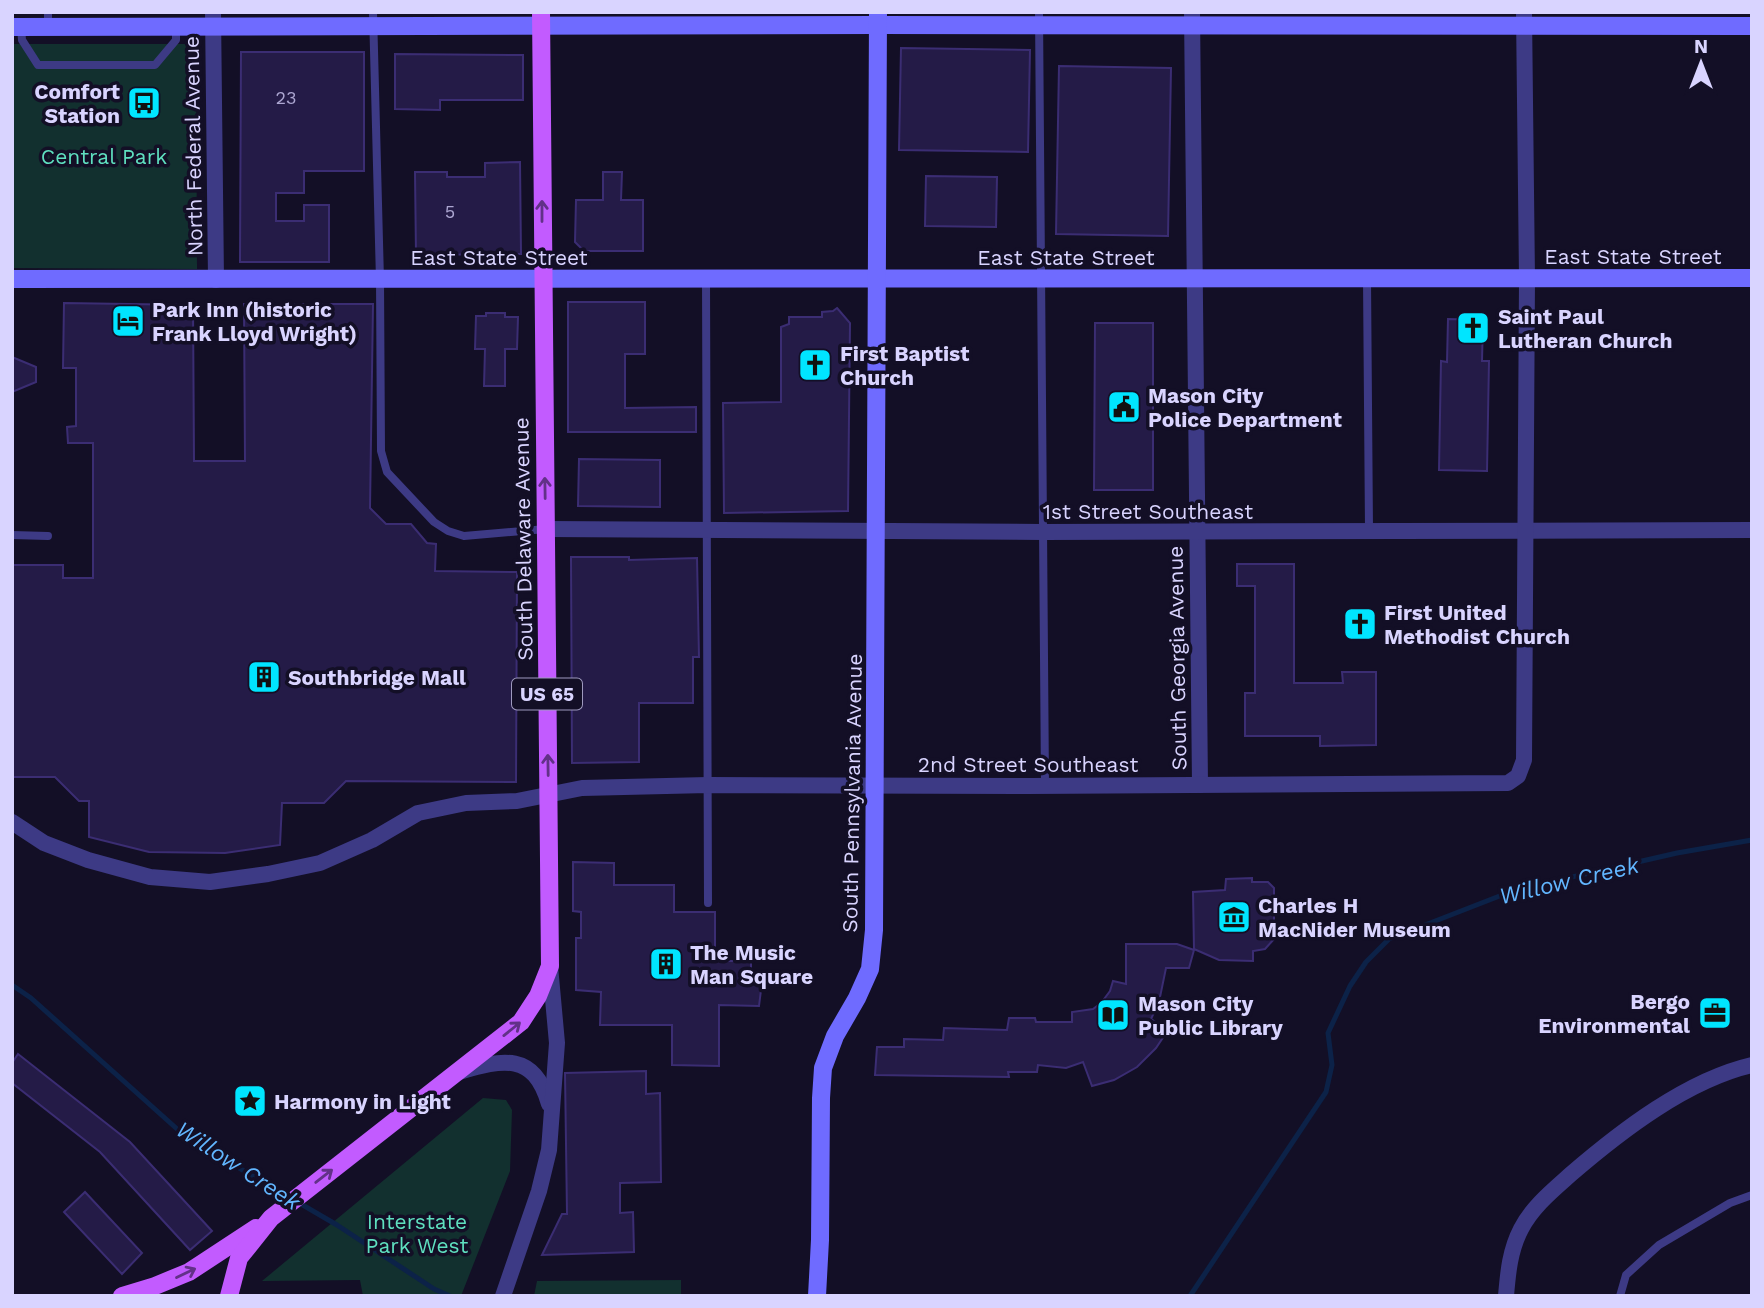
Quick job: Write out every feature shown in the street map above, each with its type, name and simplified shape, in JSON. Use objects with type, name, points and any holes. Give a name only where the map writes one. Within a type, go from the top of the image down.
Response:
[{"type":"main road","points":[[17,27],[48,20],[176,27],[213,20],[1524,18],[1752,26]]},
{"type":"main road","name":"US 65","points":[[541,19],[542,280]]},
{"type":"main road","name":"South Pennsylvania Avenue","points":[[817,1296],[823,1068],[835,1036],[870,969],[874,930],[878,19]]},
{"type":"main road","name":"East State Street","points":[[12,279],[1752,278]]},
{"type":"main road","name":"South Delaware Avenue","points":[[459,1072],[521,1022],[538,996],[550,967],[542,280]]},
{"type":"main road","name":"US 65","points":[[229,1296],[239,1258],[271,1218],[459,1072]]},
{"type":"main road","points":[[122,1296],[189,1272],[271,1218]]},
{"type":"street","points":[[1524,18],[1527,279],[1524,530]]},
{"type":"street","name":"South Georgia Avenue","points":[[1192,19],[1200,785]]},
{"type":"street","name":"North Federal Avenue","points":[[213,20],[216,280]]},
{"type":"street","name":"1st Street Southeast","points":[[545,529],[877,532],[1752,530]]},
{"type":"street","name":"2nd Street Southeast","points":[[12,822],[44,843],[88,860],[150,877],[210,882],[320,863],[372,840],[418,813],[466,803],[517,802],[582,788],[876,784],[1045,786],[1508,783],[1518,776],[1524,760],[1524,530]]},
{"type":"street","name":"South Delaware Avenue","points":[[503,1296],[539,1191],[549,1150],[557,1044],[550,967]]},
{"type":"street","name":"South Delaware Avenue","points":[[459,1072],[490,1063],[508,1062],[522,1065],[535,1075],[544,1088],[551,1110]]},
{"type":"street","points":[[1506,1296],[1509,1259],[1521,1228],[1542,1200],[1606,1143],[1686,1090],[1731,1070],[1752,1065]]},
{"type":"lane","points":[[372,19],[380,280],[381,451],[387,472],[434,522],[448,531],[464,536],[545,529]]},
{"type":"lane","points":[[1039,19],[1045,786]]},
{"type":"lane","points":[[17,27],[38,65],[155,65],[176,40],[176,27]]},
{"type":"lane","points":[[706,279],[708,903]]},
{"type":"lane","points":[[1367,279],[1369,530]]},
{"type":"lane","points":[[12,535],[48,536]]},
{"type":"lane","points":[[1620,1296],[1626,1275],[1659,1245],[1730,1203],[1752,1195]]},
{"type":"green space","name":"Central Park","points":[[12,44],[196,44],[197,269],[12,268]]},
{"type":"green space","name":"Interstate Park West","points":[[483,1098],[506,1100],[512,1110],[510,1171],[461,1296],[363,1296],[360,1280],[262,1281]]},
{"type":"green space","points":[[681,1280],[681,1296],[534,1296],[537,1281]]},
{"type":"building","points":[[901,48],[1030,50],[1028,152],[899,150]]},
{"type":"building","points":[[241,52],[364,52],[364,171],[304,171],[304,193],[276,193],[276,221],[304,221],[304,205],[329,205],[329,262],[240,262]]},
{"type":"building","points":[[395,54],[523,55],[523,100],[440,100],[440,110],[395,109]]},
{"type":"building","points":[[1059,66],[1171,68],[1168,236],[1056,234]]},
{"type":"building","points":[[520,162],[521,254],[416,255],[415,172],[447,172],[447,177],[485,177],[485,163]]},
{"type":"building","points":[[603,172],[622,172],[621,200],[643,200],[643,251],[584,251],[575,242],[576,200],[603,200]]},
{"type":"building","points":[[926,176],[997,177],[996,227],[925,226]]},
{"type":"building","points":[[568,302],[645,302],[645,354],[625,354],[625,408],[696,407],[696,432],[568,432]]},
{"type":"building","name":"Southbridge Mall","points":[[64,303],[193,305],[194,461],[245,461],[244,304],[373,304],[370,508],[386,524],[411,524],[427,543],[436,544],[435,571],[517,572],[516,782],[346,781],[324,803],[282,803],[280,845],[225,853],[149,852],[89,837],[89,801],[79,801],[55,777],[12,777],[12,565],[63,565],[63,578],[93,578],[93,443],[68,443],[67,427],[76,426],[76,368],[63,368]]},
{"type":"building","points":[[837,308],[850,323],[848,511],[724,513],[723,403],[781,402],[781,327],[789,324],[789,317],[822,317],[822,312]]},
{"type":"building","points":[[486,313],[505,313],[505,317],[518,317],[517,349],[505,349],[505,386],[484,386],[485,349],[475,349],[476,316],[486,316]]},
{"type":"building","points":[[1448,319],[1483,320],[1482,361],[1489,361],[1487,471],[1439,470],[1441,361],[1447,362]]},
{"type":"building","name":"Mason City Police Department","points":[[1095,323],[1153,323],[1153,490],[1094,490]]},
{"type":"building","points":[[12,357],[36,367],[36,382],[12,392]]},
{"type":"building","points":[[579,459],[660,460],[660,507],[578,506]]},
{"type":"building","points":[[571,557],[629,557],[629,560],[697,558],[699,657],[693,657],[693,703],[639,703],[639,762],[572,763]]},
{"type":"building","points":[[1237,564],[1294,564],[1294,683],[1343,683],[1342,672],[1376,672],[1376,745],[1320,746],[1320,736],[1245,736],[1245,693],[1255,693],[1255,586],[1237,586]]},
{"type":"building","name":"The Music Man Square","points":[[573,862],[614,863],[614,885],[674,885],[674,912],[715,912],[715,961],[751,961],[751,982],[762,982],[759,1006],[719,1005],[719,1066],[672,1065],[672,1025],[600,1025],[601,992],[576,990],[576,938],[581,938],[581,912],[573,911]]},
{"type":"building","name":"Charles H MacNider Museum","points":[[1252,878],[1252,882],[1268,882],[1274,888],[1274,939],[1265,949],[1253,951],[1253,961],[1219,960],[1194,949],[1193,892],[1225,890],[1226,879]]},
{"type":"building","name":"Mason City Public Library","points":[[1126,944],[1177,944],[1194,950],[1189,968],[1166,968],[1159,1002],[1151,1019],[1168,1030],[1156,1048],[1137,1067],[1114,1080],[1092,1086],[1083,1062],[1066,1068],[1038,1065],[1037,1072],[1008,1072],[1009,1077],[875,1075],[877,1047],[904,1047],[904,1039],[943,1040],[944,1028],[1007,1030],[1009,1018],[1035,1018],[1036,1022],[1072,1022],[1072,1012],[1093,1009],[1101,1003],[1110,991],[1113,981],[1126,984]]},
{"type":"building","points":[[18,1054],[130,1142],[212,1231],[190,1250],[100,1152],[12,1083],[12,1063]]},
{"type":"building","points":[[646,1071],[646,1094],[660,1093],[661,1182],[620,1183],[620,1213],[633,1212],[634,1252],[542,1255],[562,1214],[567,1214],[565,1073]]},
{"type":"building","points":[[85,1192],[142,1253],[122,1274],[64,1212]]},
{"type":"waterway","name":"Willow Creek","points":[[1190,1296],[1326,1092],[1332,1065],[1328,1033],[1350,986],[1366,962],[1389,939],[1515,890],[1677,853],[1752,840]]},
{"type":"waterway","name":"Willow Creek","points":[[12,985],[31,998],[186,1137],[337,1225],[434,1289],[450,1296]]},
{"type":"place","name":"Comfort Station","points":[[144,103]]},
{"type":"place","name":"Park Inn (historic Frank Lloyd Wright)","points":[[128,321]]},
{"type":"place","name":"Saint Paul Lutheran Church","points":[[1473,328]]},
{"type":"place","name":"First Baptist Church","points":[[815,365]]},
{"type":"place","name":"Mason City Police Department","points":[[1124,407]]},
{"type":"place","name":"First United Methodist Church","points":[[1360,624]]},
{"type":"place","name":"Southbridge Mall","points":[[264,677]]},
{"type":"place","name":"Charles H MacNider Museum","points":[[1234,917]]},
{"type":"place","name":"The Music Man Square","points":[[666,964]]},
{"type":"place","name":"Bergo Environmental","points":[[1715,1013]]},
{"type":"place","name":"Mason City Public Library","points":[[1113,1015]]},
{"type":"place","name":"Harmony in Light","points":[[250,1101]]}]
